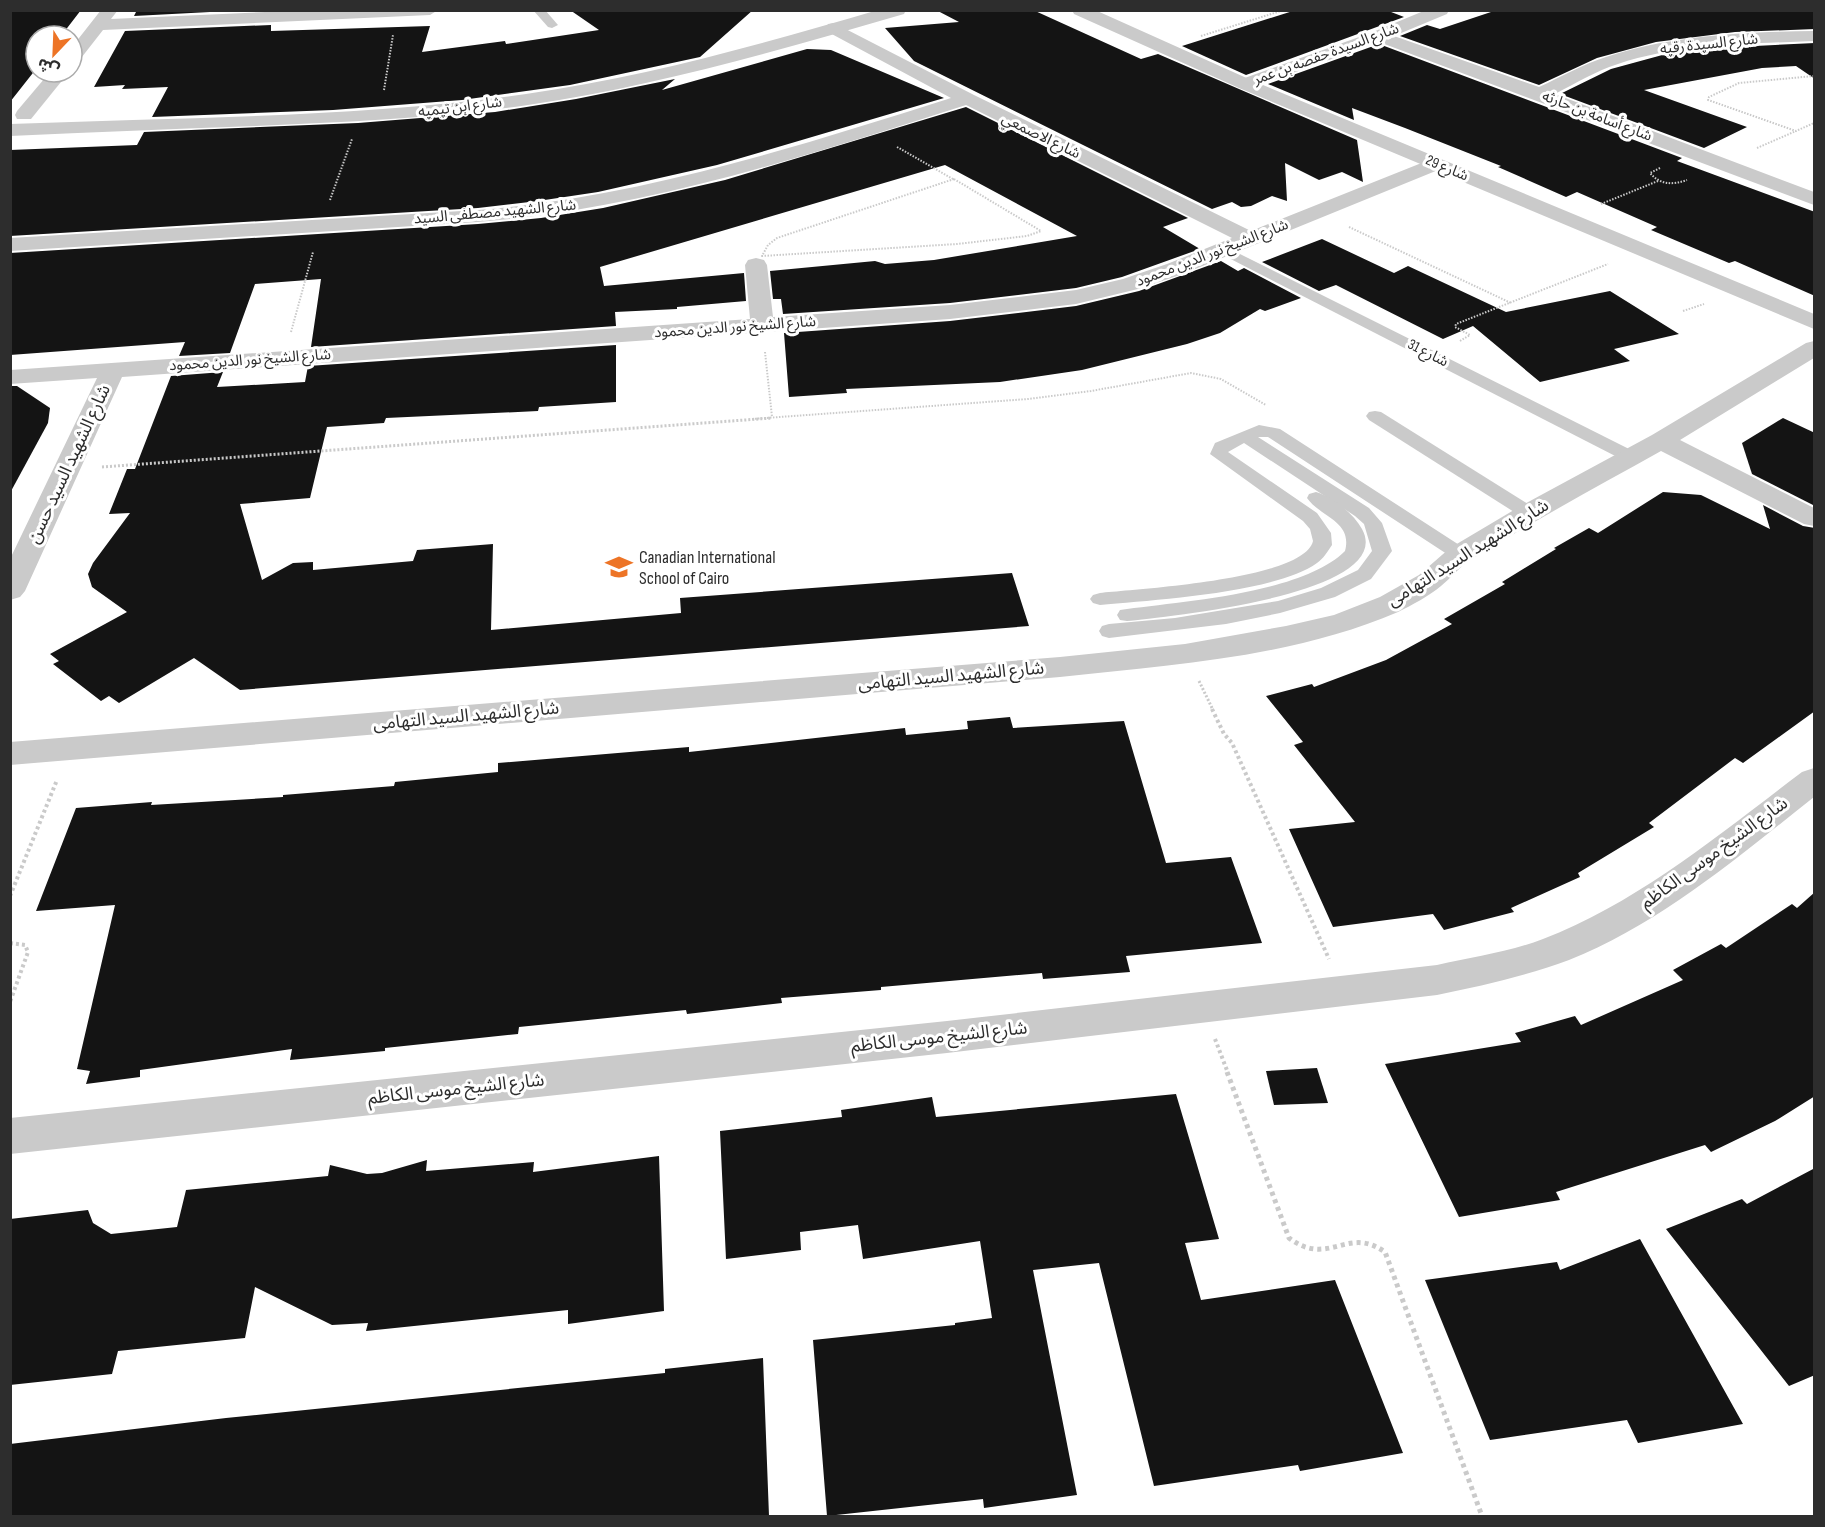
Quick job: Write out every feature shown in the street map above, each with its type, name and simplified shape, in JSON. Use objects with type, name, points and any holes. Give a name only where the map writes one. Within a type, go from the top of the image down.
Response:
[{"type":"street","points":[[84,44],[110,10]]},
{"type":"street","points":[[99,26],[430,10]]},
{"type":"street","name":"شارع ابن تيميه","points":[[17,116],[383,99],[483,92],[602,73],[843,10]]},
{"type":"street","name":"شارع ابن تيميه","points":[[10,130],[361,116],[457,108],[550,96],[646,76],[898,10]]},
{"type":"street","name":"شارع 29","points":[[1080,10],[1160,48],[1815,322]]},
{"type":"street","name":"شارع السيدة حفصه بن عمر","points":[[1245,84],[1378,36],[1441,10]]},
{"type":"street","name":"شارع الاصمعي","points":[[834,28],[967,99],[1250,239]]},
{"type":"street","name":"شارع أسامة بن حارثه","points":[[1378,36],[1540,94],[1815,199]]},
{"type":"street","name":"شارع السيدة رقيه","points":[[1540,94],[1610,61],[1652,50],[1718,40],[1815,36]]},
{"type":"street","points":[[17,116],[48,84]]},
{"type":"street","name":"شارع الشهيد مصطفى السيد","points":[[10,245],[549,210],[672,184],[869,130],[967,99]]},
{"type":"street","name":"شارع الشيخ نور الدين محمود","points":[[10,377],[996,308],[1076,297],[1141,280],[1224,250],[1436,164]]},
{"type":"street","points":[[756,266],[762,325]]},
{"type":"street","name":"شارع الشهيد السيد التهامى","points":[[10,754],[1060,667],[1185,654],[1286,636],[1342,623],[1390,604],[1429,581],[1460,554],[1487,540],[1528,513],[1661,441],[1815,348]]},
{"type":"street","name":"شارع الشهيد السيد حسن","points":[[10,591],[113,370]]},
{"type":"street","points":[[1661,441],[1815,518]]},
{"type":"street","name":"شارع الشيخ موسى الكاظم","points":[[10,1136],[947,1037],[1437,980],[1507,965],[1571,943],[1646,904],[1718,854],[1815,780]]},
{"type":"lane","points":[[538,10],[552,24]]},
{"type":"lane","name":"شارع 31","points":[[1224,250],[1631,457]]},
{"type":"lane","points":[[1375,416],[1528,513]]},
{"type":"lane","points":[[1105,616],[1267,577],[1296,568],[1314,559],[1322,546],[1321,531],[1310,517],[1220,454],[1218,450],[1259,430],[1274,432],[1460,554]]},
{"type":"lane","points":[[1105,616],[1188,624],[1294,604],[1350,582],[1377,564],[1382,544],[1374,525],[1356,507],[1239,439]]},
{"type":"lane","points":[[1105,616],[1175,609],[1280,590],[1314,579],[1344,565],[1354,553],[1356,538],[1349,524],[1239,439]]},
{"type":"path","points":[[1160,48],[1284,10]]},
{"type":"path","points":[[383,99],[397,12]]},
{"type":"path","points":[[1815,76],[1740,83],[1709,97],[1708,100],[1796,131],[1815,123]]},
{"type":"path","points":[[284,357],[320,226],[361,116]]},
{"type":"path","points":[[869,130],[954,179],[1041,231],[1032,236],[985,242],[762,256],[772,240],[954,179]]},
{"type":"path","points":[[1566,218],[1658,180]]},
{"type":"path","points":[[1317,212],[1511,303]]},
{"type":"path","points":[[1430,354],[1470,337],[1455,327],[1456,324],[1642,250]]},
{"type":"path","points":[[762,325],[772,417]]},
{"type":"path","points":[[66,470],[1028,399],[1206,372],[1217,375],[1267,406]]},
{"type":"path","points":[[1185,654],[1220,720],[1224,734],[1232,743],[1342,990]]},
{"type":"path","points":[[10,896],[69,749]]},
{"type":"path","points":[[10,943],[25,945],[28,952],[10,1002]]},
{"type":"path","points":[[1203,1006],[1289,1238],[1298,1248],[1312,1251],[1368,1240],[1377,1244],[1384,1252],[1482,1516]]},
{"type":"building","points":[[10,10],[81,10],[70,24],[24,24],[24,84],[10,102]]},
{"type":"building","points":[[137,10],[248,10],[134,16]]},
{"type":"building","points":[[570,10],[753,10],[700,57],[570,85],[462,100],[333,110],[152,117],[168,87],[122,89],[125,85],[94,87],[125,31],[271,25],[271,31],[430,26],[422,52],[505,41],[506,44],[599,30]]},
{"type":"building","points":[[936,10],[1033,10],[1141,59],[1158,54],[1357,140],[1363,182],[1342,172],[1319,180],[1285,163],[1287,201],[1272,196],[1251,206],[1241,207],[1232,202],[1212,209],[914,61],[885,28],[959,22]]},
{"type":"building","points":[[1296,10],[1386,10],[1404,17],[1246,75],[1182,46]]},
{"type":"building","points":[[1497,10],[1815,10],[1815,29],[1735,32],[1656,42],[1597,58],[1539,85],[1400,36],[1427,25],[1440,29]]},
{"type":"building","points":[[1815,43],[1815,79],[1796,66],[1762,68],[1644,90],[1747,127],[1704,148],[1560,94],[1611,69],[1666,54],[1715,48]]},
{"type":"building","points":[[1379,44],[1682,158],[1677,161],[1815,212],[1815,296],[1735,261],[1729,263],[1651,230],[1657,227],[1577,192],[1566,197],[1498,167],[1501,166],[1405,128],[1352,108],[1354,120],[1268,84]]},
{"type":"building","points":[[807,49],[831,50],[944,98],[717,165],[598,192],[538,201],[478,208],[10,236],[10,150],[137,145],[144,132],[358,123],[495,112],[576,99],[675,79],[662,90]]},
{"type":"building","points":[[966,107],[1188,218],[1163,227],[1200,249],[1122,277],[1076,288],[950,303],[783,314],[781,299],[773,299],[770,271],[875,261],[885,264],[934,260],[1077,236],[945,165],[600,267],[604,286],[744,273],[746,301],[677,307],[677,309],[615,312],[616,326],[311,347],[321,279],[255,284],[230,353],[179,356],[185,342],[10,355],[10,253],[478,224],[541,218],[603,208],[725,180]]},
{"type":"building","points":[[1322,239],[1394,273],[1408,266],[1506,312],[1610,291],[1679,334],[1614,349],[1630,361],[1540,382],[1473,326],[1443,339],[1336,285],[1319,291],[1262,262]]},
{"type":"building","points":[[1221,261],[1238,271],[1244,268],[1301,298],[1265,311],[1260,309],[1220,333],[1187,344],[1082,370],[1000,382],[846,389],[847,393],[789,397],[784,333],[950,321],[1076,306],[1139,291]]},
{"type":"building","points":[[616,345],[616,402],[539,407],[538,411],[386,418],[384,423],[327,427],[310,498],[240,504],[262,580],[293,563],[313,562],[313,570],[413,561],[417,550],[493,544],[491,630],[681,613],[680,598],[1012,573],[1029,626],[240,690],[194,658],[119,703],[109,696],[101,701],[53,664],[59,661],[50,654],[127,612],[92,587],[88,574],[93,563],[130,513],[109,514],[127,469],[135,469],[171,376],[223,372],[217,387],[305,382],[308,366]]},
{"type":"building","points":[[10,386],[17,386],[50,408],[48,423],[10,493]]},
{"type":"building","points":[[1783,418],[1815,433],[1815,506],[1752,474],[1742,443]]},
{"type":"building","points":[[1663,492],[1701,495],[1770,529],[1763,505],[1803,526],[1815,528],[1815,711],[1743,763],[1735,758],[1649,823],[1654,827],[1578,873],[1580,877],[1511,908],[1514,912],[1444,930],[1433,914],[1333,927],[1289,829],[1355,822],[1294,745],[1303,742],[1266,696],[1312,684],[1314,687],[1386,660],[1452,624],[1444,619],[1505,584],[1502,582],[1556,549],[1554,548],[1589,528],[1598,533]]},
{"type":"building","points":[[1010,717],[1013,728],[1124,721],[1166,863],[1231,857],[1262,943],[1126,956],[1130,972],[1043,979],[1042,973],[881,987],[881,990],[781,998],[782,1003],[687,1014],[686,1010],[519,1027],[518,1034],[385,1048],[385,1051],[290,1060],[292,1049],[140,1070],[140,1077],[86,1084],[90,1071],[77,1069],[115,905],[36,911],[76,808],[152,802],[151,805],[283,797],[283,795],[394,786],[395,782],[498,772],[498,763],[689,747],[689,752],[905,728],[906,735],[968,729],[967,721]]},
{"type":"building","points":[[1815,892],[1815,1096],[1775,1121],[1711,1152],[1705,1145],[1556,1192],[1560,1200],[1459,1217],[1385,1064],[1521,1042],[1515,1033],[1575,1016],[1581,1025],[1683,980],[1673,970],[1721,944],[1726,948],[1792,904],[1797,908]]},
{"type":"building","points":[[1317,1068],[1328,1103],[1274,1105],[1266,1071]]},
{"type":"building","points":[[1176,1094],[1219,1239],[1185,1243],[1201,1300],[1335,1280],[1403,1453],[1300,1471],[1298,1465],[1154,1486],[1099,1263],[1033,1270],[1077,1495],[984,1508],[983,1499],[827,1516],[813,1340],[955,1325],[955,1323],[992,1318],[980,1241],[863,1259],[858,1225],[800,1232],[801,1250],[726,1259],[720,1131],[842,1117],[841,1110],[932,1097],[936,1117]]},
{"type":"building","points":[[659,1156],[664,1311],[568,1324],[568,1310],[366,1331],[368,1323],[332,1325],[255,1287],[245,1338],[118,1351],[112,1374],[10,1385],[10,1219],[88,1210],[93,1223],[111,1234],[177,1227],[186,1190],[328,1176],[330,1165],[367,1174],[382,1173],[427,1160],[426,1171],[534,1162],[533,1172]]},
{"type":"building","points":[[1815,1168],[1815,1375],[1789,1386],[1666,1229],[1742,1199],[1747,1204]]},
{"type":"building","points":[[1640,1239],[1743,1424],[1638,1443],[1627,1420],[1490,1440],[1425,1280],[1557,1262],[1560,1270]]},
{"type":"building","points":[[763,1358],[769,1516],[10,1516],[10,1444],[226,1418],[665,1373],[665,1369]]},
{"type":"place","name":"Canadian International School of Cairo","points":[[619,567]]}]
